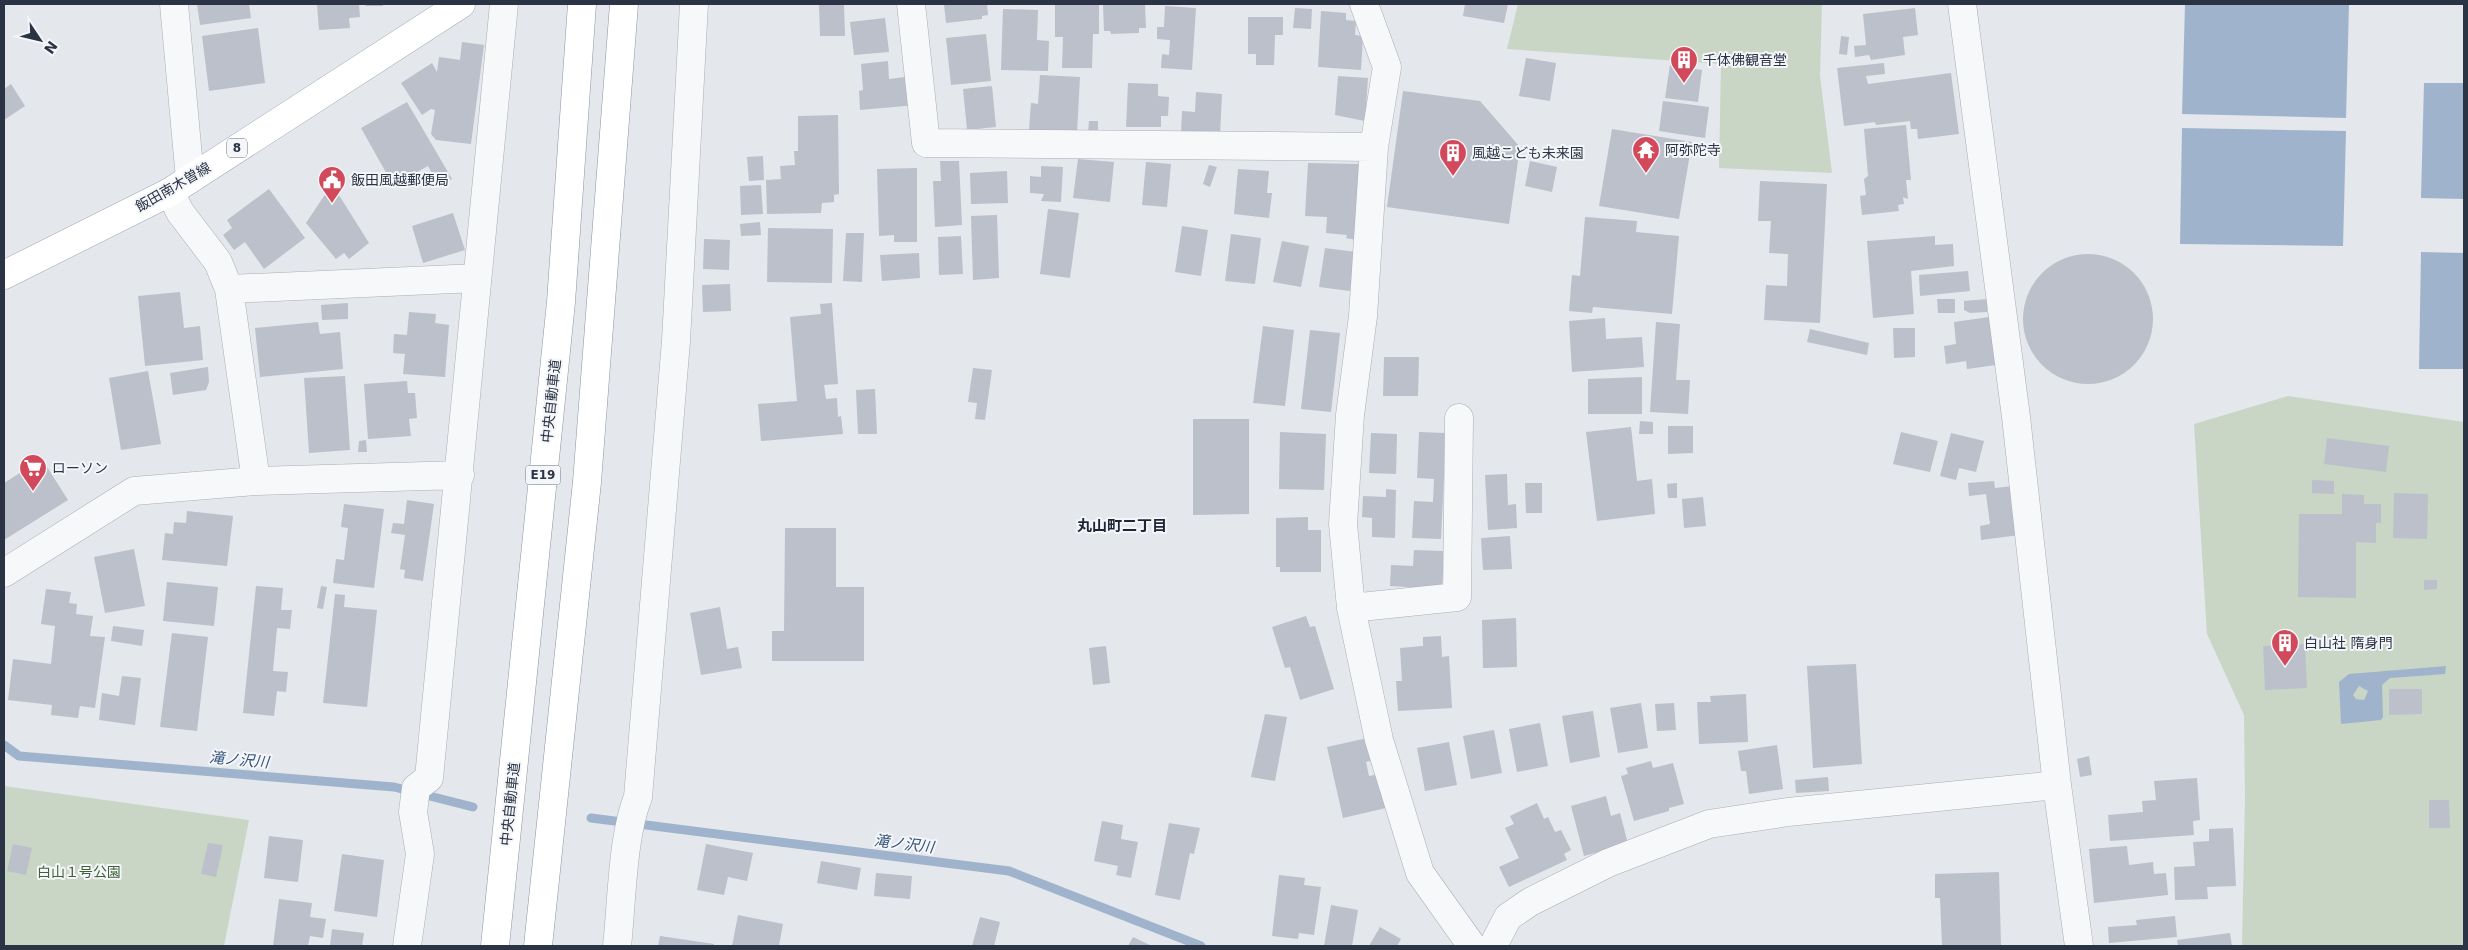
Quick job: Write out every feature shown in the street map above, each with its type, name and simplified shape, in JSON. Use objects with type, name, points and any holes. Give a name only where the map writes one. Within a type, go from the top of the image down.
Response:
[{"type":"main road","name":"飯田南木曽線","points":[[4,275],[180,185],[461,4]]},
{"type":"main road","name":"中央自動車道","points":[[495,946],[561,302],[582,4]]},
{"type":"main road","points":[[538,946],[587,482],[624,4]]},
{"type":"street","points":[[174,4],[180,212],[218,262],[229,289],[256,482]]},
{"type":"street","points":[[407,946],[420,854],[414,800],[429,778],[460,475],[504,4]]},
{"type":"street","points":[[617,946],[630,824],[638,797],[676,340],[694,4]]},
{"type":"street","points":[[911,4],[926,143],[1374,147]]},
{"type":"street","points":[[1364,4],[1387,67],[1374,147],[1363,316],[1350,415],[1343,524],[1351,608],[1379,740],[1420,873],[1472,946]]},
{"type":"street","points":[[1962,4],[2016,417],[2057,785],[2079,946]]},
{"type":"street","points":[[229,289],[477,278]]},
{"type":"street","points":[[1351,608],[1457,597],[1459,418]]},
{"type":"street","points":[[4,573],[134,491],[256,482],[460,475]]},
{"type":"street","points":[[1492,946],[1508,917],[1530,902],[1608,863],[1709,824],[1788,812],[2057,785]]},
{"type":"green space","points":[[1518,4],[1822,4],[1820,76],[1832,173],[1719,168],[1721,64],[1507,49]]},
{"type":"green space","points":[[2288,396],[2464,422],[2464,946],[2242,946],[2245,798],[2244,715],[2207,634],[2194,424]]},
{"type":"green space","name":"白山１号公園","points":[[4,786],[249,820],[224,946],[4,946]]},
{"type":"water","points":[[2185,4],[2349,4],[2346,118],[2182,114]]},
{"type":"water","points":[[2424,83],[2464,83],[2464,199],[2421,198]]},
{"type":"water","points":[[2182,128],[2346,131],[2343,246],[2180,244]]},
{"type":"water","points":[[2421,252],[2464,253],[2464,369],[2419,369]]},
{"type":"water","points":[[2446,666],[2445,674],[2390,678],[2382,685],[2383,717],[2381,720],[2341,724],[2339,682],[2349,674]],"holes":[[[2359,686],[2368,691],[2364,700],[2356,699],[2353,695]]]},
{"type":"building","points":[[197,4],[249,4],[251,18],[200,25]]},
{"type":"building","points":[[317,4],[359,4],[360,17],[349,18],[350,28],[319,30]]},
{"type":"building","points":[[365,4],[383,4],[383,6],[366,6]]},
{"type":"building","points":[[819,4],[844,4],[845,36],[820,36]]},
{"type":"building","points":[[944,4],[987,4],[988,15],[982,16],[982,19],[946,23]]},
{"type":"building","points":[[1055,4],[1099,5],[1099,34],[1093,34],[1092,68],[1062,68],[1063,37],[1055,37]]},
{"type":"building","points":[[1103,4],[1145,4],[1146,28],[1139,28],[1139,33],[1111,34],[1110,31],[1104,31]]},
{"type":"building","points":[[1465,4],[1508,4],[1504,23],[1463,16]]},
{"type":"building","points":[[1165,6],[1196,8],[1192,70],[1161,68],[1162,54],[1169,55],[1170,40],[1157,39],[1157,27],[1164,27]]},
{"type":"building","points":[[1295,8],[1312,9],[1311,29],[1293,28]]},
{"type":"building","points":[[1915,8],[1918,35],[1903,37],[1905,55],[1871,60],[1869,55],[1855,57],[1854,46],[1866,45],[1863,14]]},
{"type":"building","points":[[1003,9],[1038,10],[1037,40],[1049,41],[1048,71],[1001,70]]},
{"type":"building","points":[[1321,11],[1346,13],[1346,20],[1356,21],[1355,35],[1363,36],[1361,70],[1318,67]]},
{"type":"building","points":[[1248,17],[1283,17],[1283,35],[1275,35],[1274,65],[1256,65],[1256,54],[1248,54]]},
{"type":"building","points":[[885,18],[889,52],[854,55],[850,22]]},
{"type":"building","points":[[258,28],[265,83],[209,91],[202,36]]},
{"type":"building","points":[[986,34],[991,81],[951,85],[946,38]]},
{"type":"building","points":[[1841,36],[1849,37],[1847,55],[1839,54]]},
{"type":"building","points":[[462,42],[484,45],[471,144],[436,140],[431,134],[435,110],[431,109],[422,115],[401,83],[432,63],[437,72],[439,57],[460,60]]},
{"type":"building","points":[[1526,58],[1556,63],[1550,101],[1519,96]]},
{"type":"building","points":[[888,61],[889,79],[913,76],[916,105],[860,110],[859,91],[863,90],[861,64]]},
{"type":"building","points":[[1884,63],[1885,74],[1866,76],[1868,84],[1951,73],[1959,134],[1918,139],[1917,129],[1911,129],[1910,121],[1876,125],[1875,122],[1844,126],[1837,68]]},
{"type":"building","name":"千体佛観音堂","points":[[1670,65],[1702,70],[1698,102],[1665,98]]},
{"type":"building","points":[[1040,75],[1080,77],[1077,133],[1029,130],[1031,103],[1038,104]]},
{"type":"building","points":[[1338,76],[1368,78],[1365,121],[1335,115]]},
{"type":"building","points":[[1128,83],[1158,84],[1158,96],[1169,97],[1168,116],[1161,116],[1161,127],[1126,127]]},
{"type":"building","points":[[11,84],[25,106],[4,120],[4,89]]},
{"type":"building","points":[[992,86],[996,127],[967,130],[963,89]]},
{"type":"building","name":"風越こども未来園","points":[[1403,91],[1480,101],[1520,147],[1509,224],[1387,207]]},
{"type":"building","points":[[1196,92],[1222,94],[1220,136],[1181,133],[1182,111],[1195,112]]},
{"type":"building","points":[[1663,101],[1709,107],[1705,138],[1659,131]]},
{"type":"building","points":[[407,102],[452,179],[439,186],[428,166],[393,185],[361,128]]},
{"type":"building","points":[[838,115],[839,194],[834,195],[834,202],[822,203],[821,213],[767,214],[766,180],[781,179],[780,166],[795,165],[794,151],[798,151],[798,116]]},
{"type":"building","points":[[1089,121],[1098,121],[1098,133],[1088,133]]},
{"type":"building","points":[[1906,125],[1911,180],[1906,180],[1908,199],[1903,197],[1904,204],[1898,205],[1899,211],[1862,215],[1860,196],[1866,195],[1864,179],[1868,176],[1864,129]]},
{"type":"building","name":"阿弥陀寺","points":[[1612,129],[1692,142],[1679,219],[1599,206]]},
{"type":"building","points":[[763,156],[764,180],[749,181],[747,157]]},
{"type":"building","points":[[1078,159],[1114,162],[1110,202],[1073,198]]},
{"type":"building","points":[[940,161],[959,161],[962,225],[935,227],[933,181],[941,181]]},
{"type":"building","points":[[1530,161],[1557,167],[1552,192],[1525,186]]},
{"type":"building","points":[[1146,162],[1171,164],[1167,207],[1142,205]]},
{"type":"building","points":[[1308,163],[1360,164],[1357,240],[1346,238],[1347,235],[1326,233],[1327,217],[1305,216]]},
{"type":"building","points":[[1209,165],[1217,167],[1210,187],[1203,184]]},
{"type":"building","points":[[1041,166],[1063,167],[1061,202],[1041,201],[1044,194],[1030,193],[1030,176],[1041,177]]},
{"type":"building","points":[[917,168],[917,242],[894,242],[894,235],[879,236],[877,169]]},
{"type":"building","points":[[1238,169],[1269,171],[1267,193],[1272,193],[1269,218],[1234,214]]},
{"type":"building","points":[[1007,171],[1008,203],[971,204],[970,173]]},
{"type":"building","points":[[1760,181],[1827,184],[1820,323],[1764,320],[1766,285],[1787,286],[1788,254],[1769,253],[1771,221],[1758,221]]},
{"type":"building","name":"飯田風越郵便局","points":[[332,184],[369,243],[349,259],[344,253],[336,259],[306,223]]},
{"type":"building","points":[[761,185],[763,214],[741,215],[740,186]]},
{"type":"building","points":[[269,189],[305,238],[264,269],[245,242],[234,250],[223,235],[232,228],[227,220]]},
{"type":"building","points":[[1048,209],[1079,213],[1070,278],[1040,274]]},
{"type":"building","points":[[453,213],[465,250],[423,263],[412,226]]},
{"type":"building","points":[[997,215],[999,278],[973,280],[971,216]]},
{"type":"building","points":[[1585,217],[1637,221],[1636,232],[1679,236],[1672,314],[1593,307],[1592,313],[1569,311],[1572,275],[1580,276]]},
{"type":"building","points":[[760,222],[761,235],[741,236],[740,224]]},
{"type":"building","points":[[1182,226],[1208,230],[1201,276],[1175,272]]},
{"type":"building","points":[[768,228],[833,229],[832,283],[767,282]]},
{"type":"building","points":[[846,233],[864,233],[862,282],[843,281]]},
{"type":"building","points":[[1231,234],[1261,238],[1255,284],[1225,281]]},
{"type":"building","points":[[961,236],[963,274],[939,275],[938,237]]},
{"type":"building","points":[[1935,236],[1935,245],[1953,244],[1954,266],[1911,271],[1914,314],[1873,318],[1867,241]]},
{"type":"building","points":[[704,239],[730,240],[729,270],[703,269]]},
{"type":"building","points":[[1282,241],[1309,246],[1301,287],[1273,282]]},
{"type":"building","points":[[1325,248],[1356,252],[1350,291],[1319,287]]},
{"type":"building","points":[[919,253],[920,278],[882,281],[880,255]]},
{"type":"building","points":[[2088,254],[2101,255],[2113,259],[2134,273],[2148,294],[2152,306],[2152,332],[2148,344],[2134,365],[2113,379],[2101,383],[2088,384],[2075,383],[2063,379],[2042,365],[2028,344],[2024,332],[2023,319],[2024,306],[2028,294],[2042,273],[2063,259],[2075,255]]},
{"type":"building","points":[[1968,271],[1970,291],[1920,296],[1919,275]]},
{"type":"building","points":[[730,284],[731,311],[703,312],[702,285]]},
{"type":"building","points":[[180,292],[184,328],[200,326],[203,360],[145,366],[138,296]]},
{"type":"building","points":[[1937,299],[1955,299],[1955,313],[1938,313]]},
{"type":"building","points":[[1987,299],[1987,312],[1970,313],[1964,310],[1964,301]]},
{"type":"building","points":[[348,303],[348,319],[322,320],[321,305]]},
{"type":"building","points":[[832,303],[838,384],[824,385],[826,399],[837,398],[838,417],[841,416],[843,434],[761,441],[758,404],[797,401],[790,317],[821,314],[820,304]]},
{"type":"building","points":[[409,312],[436,314],[435,323],[449,325],[445,377],[403,374],[405,354],[393,353],[394,334],[407,335]]},
{"type":"building","points":[[1989,317],[1996,365],[1967,369],[1966,361],[1946,364],[1944,346],[1956,344],[1954,322]]},
{"type":"building","points":[[1605,318],[1606,339],[1642,337],[1644,367],[1572,372],[1569,321]]},
{"type":"building","points":[[318,322],[320,334],[340,332],[343,369],[260,377],[255,328]]},
{"type":"building","points":[[1656,322],[1680,324],[1676,380],[1690,380],[1688,414],[1650,412]]},
{"type":"building","points":[[1263,326],[1294,330],[1285,406],[1253,403]]},
{"type":"building","points":[[1893,328],[1915,328],[1915,357],[1894,358]]},
{"type":"building","points":[[1810,329],[1869,343],[1867,355],[1807,342]]},
{"type":"building","points":[[1310,330],[1340,333],[1331,412],[1301,409]]},
{"type":"building","points":[[1384,357],[1419,357],[1418,396],[1383,396]]},
{"type":"building","points":[[208,367],[209,382],[206,390],[173,395],[170,373]]},
{"type":"building","points":[[973,368],[992,370],[985,420],[975,419],[977,403],[968,402]]},
{"type":"building","points":[[148,371],[161,444],[121,450],[109,378]]},
{"type":"building","points":[[345,376],[350,450],[309,453],[304,378]]},
{"type":"building","points":[[1642,377],[1642,414],[1588,414],[1588,379]]},
{"type":"building","points":[[407,381],[408,393],[415,393],[417,418],[409,419],[411,436],[368,439],[364,384]]},
{"type":"building","points":[[875,389],[877,434],[858,434],[856,390]]},
{"type":"building","points":[[1193,419],[1249,419],[1249,514],[1193,515]]},
{"type":"building","points":[[1640,421],[1653,422],[1653,434],[1639,434]]},
{"type":"building","points":[[1668,426],[1693,426],[1693,453],[1668,454]]},
{"type":"building","points":[[1631,427],[1637,481],[1652,479],[1655,514],[1597,521],[1586,432]]},
{"type":"building","points":[[1280,432],[1326,434],[1324,490],[1279,489]]},
{"type":"building","points":[[1419,432],[1446,433],[1441,539],[1412,538],[1414,501],[1433,502],[1434,479],[1417,478]]},
{"type":"building","points":[[1901,432],[1938,441],[1930,472],[1893,464]]},
{"type":"building","points":[[1371,433],[1397,434],[1396,474],[1369,473]]},
{"type":"building","points":[[1951,433],[1984,441],[1976,472],[1959,468],[1956,480],[1940,476]]},
{"type":"building","points":[[2327,438],[2389,446],[2386,472],[2324,464]]},
{"type":"building","points":[[366,440],[367,452],[358,452],[359,441]]},
{"type":"building","name":"ローソン","points":[[42,459],[68,500],[4,540],[4,483]]},
{"type":"building","points":[[1507,474],[1508,505],[1516,504],[1517,528],[1488,530],[1485,475]]},
{"type":"building","points":[[2312,480],[2334,481],[2334,494],[2312,493]]},
{"type":"building","points":[[1994,481],[1995,488],[2013,486],[2019,535],[1981,540],[1980,526],[1990,524],[1986,494],[1969,496],[1968,483]]},
{"type":"building","points":[[1525,483],[1542,483],[1542,513],[1526,513]]},
{"type":"building","points":[[1677,483],[1677,498],[1668,498],[1667,484]]},
{"type":"building","points":[[1386,489],[1396,490],[1395,538],[1372,537],[1372,518],[1362,517],[1363,496],[1386,497]]},
{"type":"building","points":[[2394,493],[2428,494],[2427,539],[2393,538]]},
{"type":"building","points":[[2342,494],[2364,495],[2364,504],[2381,504],[2381,523],[2376,523],[2376,543],[2356,542],[2356,598],[2298,597],[2299,514],[2342,514]]},
{"type":"building","points":[[1703,497],[1706,526],[1684,528],[1682,499]]},
{"type":"building","points":[[407,500],[434,504],[423,581],[404,578],[405,570],[400,569],[405,535],[391,533],[393,523],[404,524]]},
{"type":"building","points":[[344,504],[384,509],[374,588],[333,583],[336,559],[344,560],[348,528],[341,527]]},
{"type":"building","points":[[187,511],[233,516],[227,566],[162,560],[165,533],[173,534],[174,522],[186,523]]},
{"type":"building","points":[[1308,517],[1308,530],[1321,530],[1321,572],[1280,572],[1280,567],[1276,567],[1276,518]]},
{"type":"building","points":[[785,528],[836,528],[836,587],[864,587],[864,661],[772,661],[772,631],[784,631]]},
{"type":"building","points":[[1510,536],[1512,569],[1483,570],[1481,538]]},
{"type":"building","points":[[134,549],[145,606],[105,613],[94,557]]},
{"type":"building","points":[[1414,550],[1444,551],[1442,589],[1390,586],[1391,565],[1413,566]]},
{"type":"building","points":[[2424,580],[2437,580],[2437,589],[2424,590]]},
{"type":"building","points":[[167,582],[218,587],[214,626],[163,621]]},
{"type":"building","points":[[256,586],[283,588],[281,610],[292,610],[290,629],[277,628],[273,671],[288,672],[286,692],[277,691],[274,716],[243,713]]},
{"type":"building","points":[[321,586],[327,587],[323,609],[317,608]]},
{"type":"building","points":[[46,589],[71,592],[69,603],[77,604],[76,614],[93,616],[90,636],[105,637],[95,708],[80,706],[78,718],[51,715],[52,705],[8,700],[13,659],[51,664],[55,626],[41,624]]},
{"type":"building","points":[[335,594],[345,595],[344,607],[377,610],[367,707],[323,703]]},
{"type":"building","points":[[720,607],[727,649],[738,647],[742,668],[701,675],[690,613]]},
{"type":"building","points":[[1306,616],[1310,627],[1315,626],[1334,689],[1300,700],[1290,667],[1285,668],[1272,627]]},
{"type":"building","points":[[1516,618],[1517,667],[1483,668],[1482,620]]},
{"type":"building","points":[[113,626],[144,630],[142,646],[111,641]]},
{"type":"building","points":[[172,633],[208,637],[197,731],[160,727]]},
{"type":"building","points":[[1441,636],[1442,657],[1449,656],[1452,708],[1398,711],[1396,681],[1402,681],[1400,648],[1423,646],[1423,637]]},
{"type":"building","name":"白山社 隋身門","points":[[2305,644],[2307,688],[2265,690],[2263,646]]},
{"type":"building","points":[[1106,646],[1110,683],[1093,685],[1089,648]]},
{"type":"building","points":[[1856,664],[1862,764],[1813,768],[1807,666]]},
{"type":"building","points":[[122,676],[141,678],[135,725],[99,720],[102,693],[119,696]]},
{"type":"building","points":[[2389,689],[2422,689],[2422,714],[2389,715]]},
{"type":"building","points":[[1746,694],[1748,742],[1699,744],[1697,702],[1711,702],[1710,696]]},
{"type":"building","points":[[1641,703],[1648,748],[1618,753],[1610,708]]},
{"type":"building","points":[[1674,703],[1676,730],[1657,731],[1655,704]]},
{"type":"building","points":[[1593,711],[1600,757],[1570,763],[1562,716]]},
{"type":"building","points":[[1265,714],[1287,717],[1275,781],[1251,777]]},
{"type":"building","points":[[1540,723],[1548,766],[1517,772],[1509,729]]},
{"type":"building","points":[[1494,730],[1502,773],[1471,779],[1463,736]]},
{"type":"building","points":[[1372,737],[1377,759],[1366,762],[1369,776],[1379,774],[1386,808],[1343,818],[1327,747]]},
{"type":"building","points":[[1449,742],[1457,785],[1425,791],[1417,748]]},
{"type":"building","points":[[1777,745],[1783,789],[1749,794],[1746,771],[1741,771],[1738,751]]},
{"type":"building","points":[[2089,756],[2092,775],[2080,777],[2077,759]]},
{"type":"building","points":[[1651,761],[1653,768],[1673,763],[1684,804],[1669,808],[1669,811],[1634,821],[1621,776],[1628,774],[1626,768]]},
{"type":"building","points":[[1828,777],[1829,791],[1796,793],[1795,780]]},
{"type":"building","points":[[2197,778],[2200,820],[2193,821],[2194,835],[2110,841],[2108,815],[2143,812],[2142,801],[2156,800],[2154,781]]},
{"type":"building","points":[[1606,796],[1611,816],[1620,813],[1628,844],[1584,856],[1571,806]]},
{"type":"building","points":[[2429,800],[2449,800],[2450,828],[2429,828]]},
{"type":"building","points":[[1537,803],[1544,819],[1548,817],[1555,832],[1561,830],[1571,850],[1564,854],[1567,860],[1509,887],[1499,867],[1519,858],[1505,828],[1514,824],[1510,816]]},
{"type":"building","points":[[1102,821],[1123,825],[1121,839],[1138,842],[1131,878],[1116,875],[1118,866],[1094,861]]},
{"type":"building","points":[[1169,823],[1200,828],[1194,854],[1190,853],[1180,900],[1155,895]]},
{"type":"building","points":[[2233,828],[2236,886],[2207,887],[2208,899],[2175,900],[2174,867],[2195,866],[2193,842],[2209,841],[2209,829]]},
{"type":"building","points":[[269,836],[303,840],[298,882],[264,878]]},
{"type":"building","points":[[208,843],[223,845],[216,877],[201,874]]},
{"type":"building","points":[[13,844],[32,848],[26,875],[7,871]]},
{"type":"building","points":[[706,844],[753,853],[747,881],[728,877],[724,895],[697,890]]},
{"type":"building","points":[[2127,846],[2129,865],[2153,862],[2154,874],[2166,873],[2168,895],[2094,903],[2089,849]]},
{"type":"building","points":[[342,854],[384,860],[377,917],[334,911]]},
{"type":"building","points":[[821,861],[861,868],[857,890],[817,883]]},
{"type":"building","points":[[1999,872],[2001,946],[1942,946],[1940,898],[1935,898],[1935,874]]},
{"type":"building","points":[[876,873],[912,876],[910,899],[874,896]]},
{"type":"building","points":[[1279,875],[1305,878],[1304,885],[1321,887],[1314,935],[1299,933],[1298,939],[1272,936]]},
{"type":"building","points":[[279,899],[312,903],[310,917],[326,919],[323,938],[310,936],[308,946],[273,946]]},
{"type":"building","points":[[1331,905],[1358,910],[1352,946],[1324,946]]},
{"type":"building","points":[[738,915],[783,924],[779,946],[732,946]]},
{"type":"building","points":[[2175,916],[2177,937],[2109,943],[2108,927],[2137,925],[2136,920]]},
{"type":"building","points":[[980,917],[1000,922],[994,946],[972,946]]},
{"type":"building","points":[[1380,927],[1401,939],[1397,946],[1369,946]]},
{"type":"building","points":[[332,929],[364,933],[362,946],[330,946]]},
{"type":"building","points":[[2230,933],[2232,946],[2178,946],[2177,940]]},
{"type":"building","points":[[660,936],[714,944],[714,946],[658,946]]},
{"type":"building","points":[[1133,937],[1152,946],[1128,946]]},
{"type":"waterway","name":"滝ノ沢川","points":[[4,745],[19,756],[394,787],[473,807]]},
{"type":"waterway","name":"滝ノ沢川","points":[[591,818],[1009,871],[1201,946]]},
{"type":"place","name":"千体佛観音堂","points":[[1684,84]]},
{"type":"place","name":"阿弥陀寺","points":[[1646,174]]},
{"type":"place","name":"風越こども未来園","points":[[1453,177]]},
{"type":"place","name":"飯田風越郵便局","points":[[332,204]]},
{"type":"place","name":"ローソン","points":[[33,492]]},
{"type":"place","name":"白山社 隋身門","points":[[2285,667]]},
{"type":"district","name":"丸山町二丁目","points":[[1122,526]]}]
